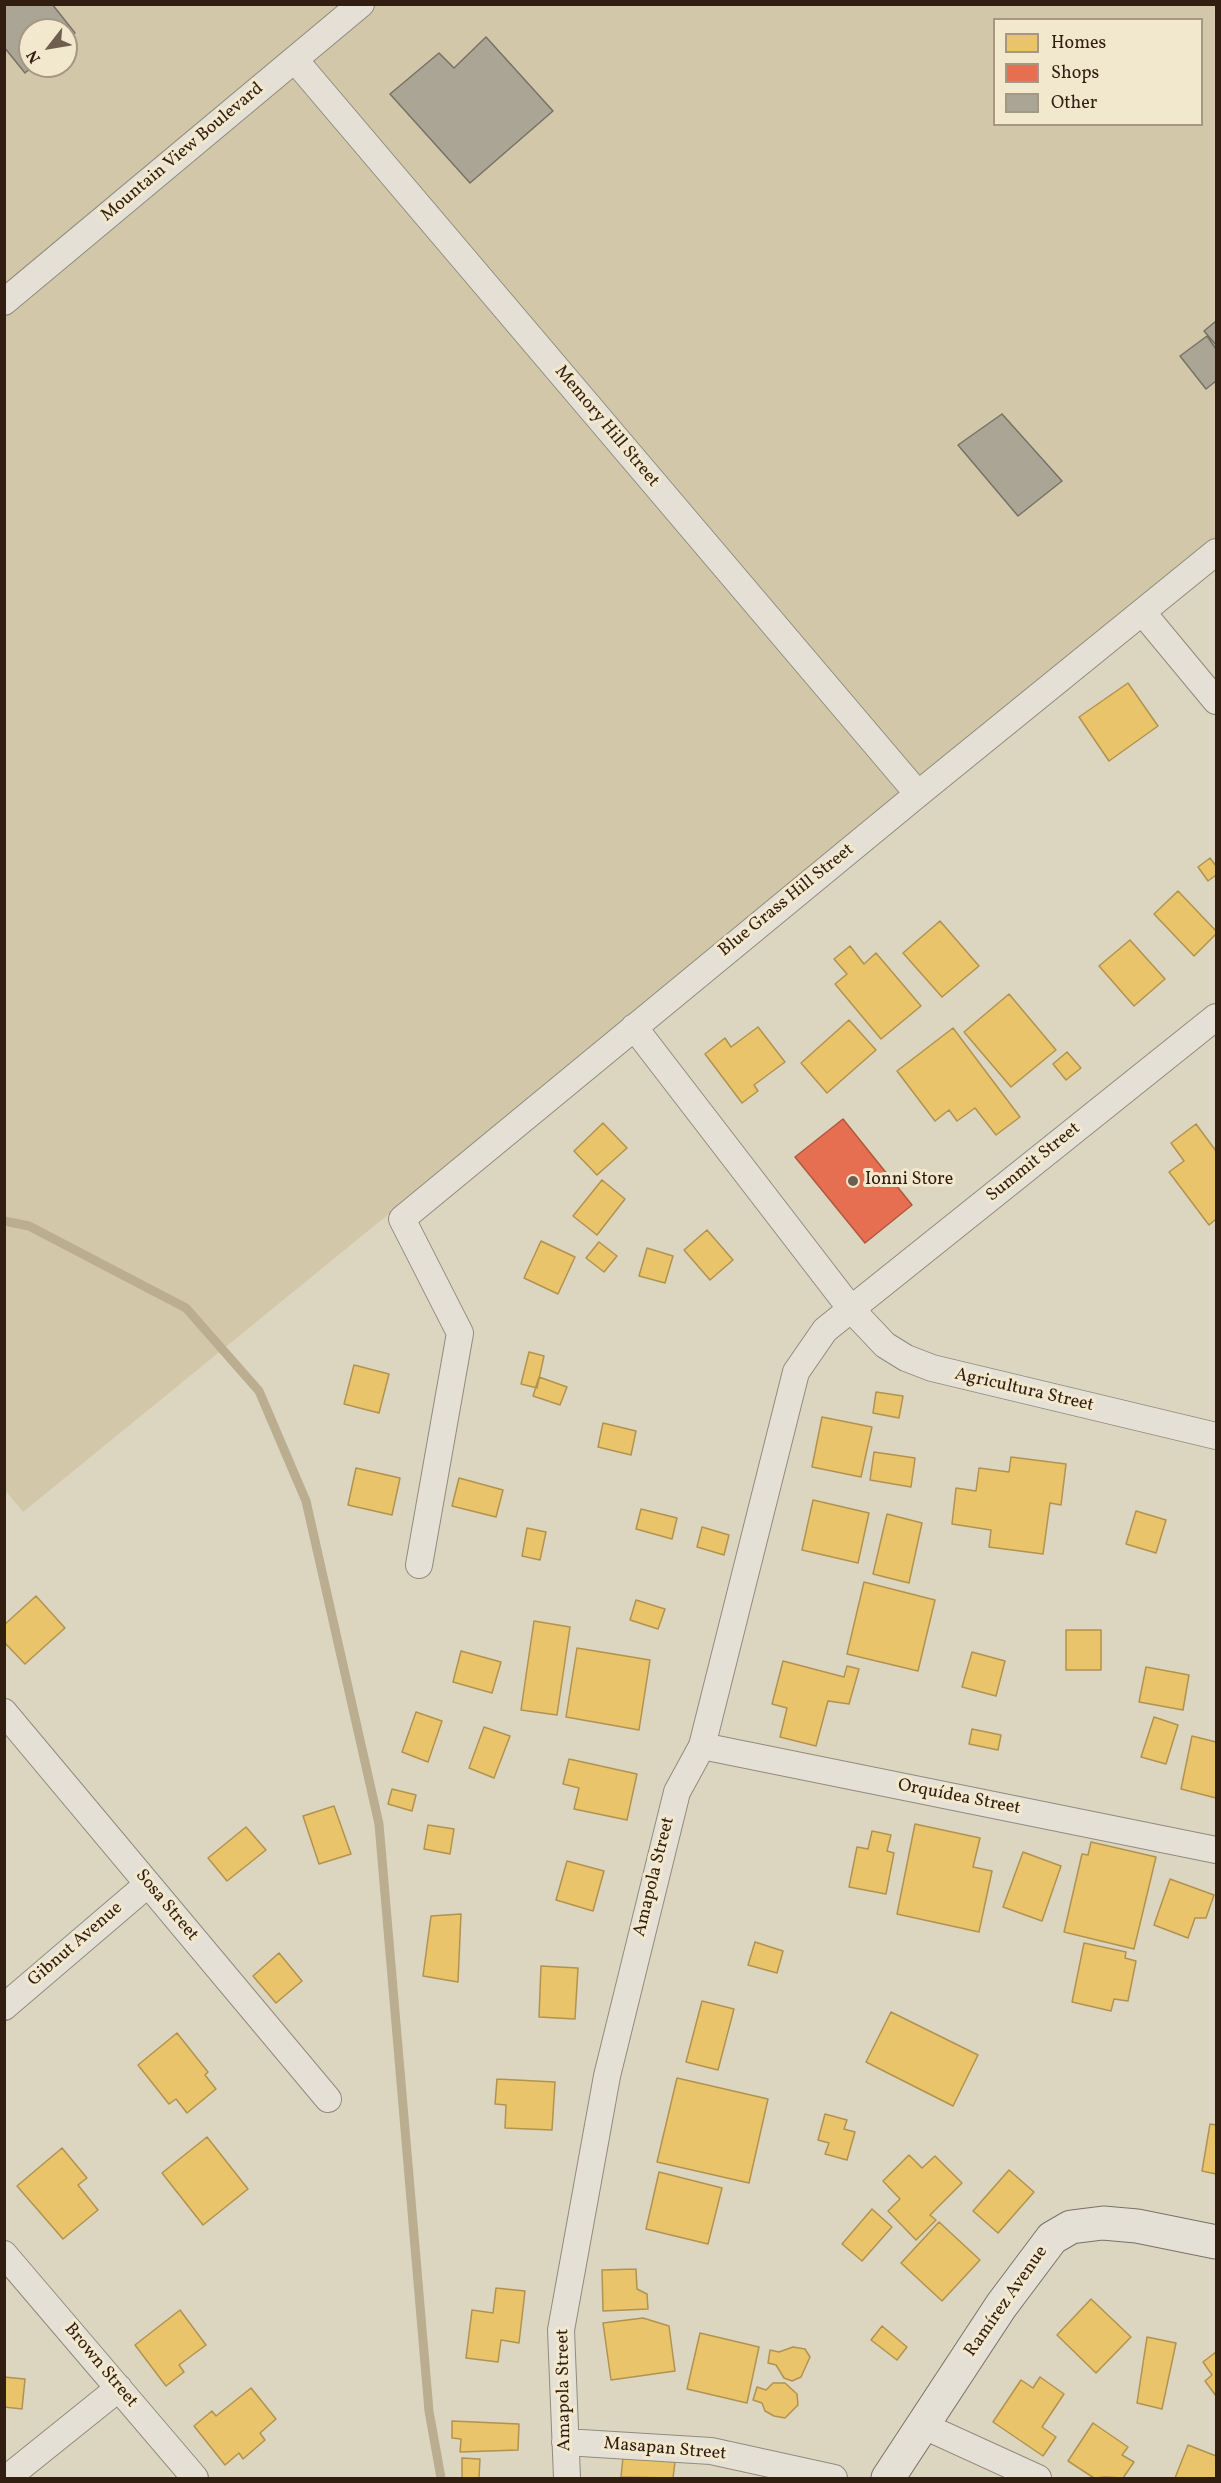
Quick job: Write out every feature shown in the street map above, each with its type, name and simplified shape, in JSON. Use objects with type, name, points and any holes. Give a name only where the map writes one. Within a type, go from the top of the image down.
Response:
[{"type":"street","name":"Mountain View Boulevard","points":[[4,302],[361,4]]},
{"type":"street","name":"Memory Hill Street","points":[[295,60],[918,794]]},
{"type":"street","name":"Blue Grass Hill Street","points":[[419,1564],[460,1333],[402,1219],[1216,552]]},
{"type":"street","points":[[1143,613],[1216,701]]},
{"type":"street","name":"Summit Street","points":[[851,1309],[1216,1017]]},
{"type":"street","points":[[634,1027],[851,1309]]},
{"type":"street","name":"Agricultura Street","points":[[851,1309],[885,1345],[906,1358],[932,1368],[1216,1436]]},
{"type":"street","name":"Amapola Street","points":[[567,2478],[561,2330],[607,2076],[676,1792],[702,1746],[796,1372],[825,1330],[851,1309]]},
{"type":"street","name":"Sosa Street","points":[[4,1712],[328,2099]]},
{"type":"street","name":"Orquídea Street","points":[[702,1746],[1216,1850]]},
{"type":"street","name":"Gibnut Avenue","points":[[4,2007],[148,1884]]},
{"type":"street","name":"Ramírez Avenue","points":[[888,2478],[1001,2306],[1052,2238],[1071,2227],[1103,2223],[1137,2226],[1216,2241]]},
{"type":"street","name":"Brown Street","points":[[4,2254],[195,2478]]},
{"type":"street","points":[[7,2478],[119,2388]]},
{"type":"street","points":[[924,2426],[1038,2478]]},
{"type":"street","name":"Masapan Street","points":[[565,2442],[711,2451],[834,2478]]},
{"type":"shaded area","points":[[4,5],[1216,5],[1216,540],[23,1512],[4,1489]]},
{"type":"building: Homes","points":[[1128,683],[1158,726],[1109,761],[1079,717]]},
{"type":"building: Homes","points":[[1210,858],[1216,866],[1216,875],[1208,881],[1198,867]]},
{"type":"building: Homes","points":[[1178,891],[1216,931],[1216,934],[1194,956],[1154,914]]},
{"type":"building: Homes","points":[[940,921],[979,966],[942,997],[903,953]]},
{"type":"building: Homes","points":[[1130,940],[1165,979],[1134,1006],[1099,966]]},
{"type":"building: Homes","points":[[850,946],[864,964],[876,953],[921,1006],[881,1039],[835,984],[847,974],[834,959]]},
{"type":"building: Homes","points":[[1009,994],[1056,1050],[1011,1087],[964,1032]]},
{"type":"building: Homes","points":[[849,1020],[876,1050],[827,1093],[801,1063]]},
{"type":"building: Homes","points":[[758,1027],[785,1062],[754,1085],[758,1091],[742,1103],[705,1054],[725,1038],[731,1047]]},
{"type":"building: Homes","points":[[953,1028],[1020,1117],[996,1135],[975,1108],[957,1121],[949,1110],[935,1121],[897,1071]]},
{"type":"building: Homes","points":[[1067,1052],[1081,1068],[1066,1080],[1053,1064]]},
{"type":"building: Homes","points":[[603,1123],[627,1148],[597,1175],[574,1151]]},
{"type":"building: Homes","points":[[1196,1124],[1216,1151],[1216,1219],[1209,1225],[1169,1172],[1184,1161],[1171,1143]]},
{"type":"building: Homes","points":[[602,1180],[625,1199],[597,1235],[573,1216]]},
{"type":"building: Homes","points":[[707,1230],[733,1260],[710,1280],[684,1250]]},
{"type":"building: Homes","points":[[541,1241],[575,1257],[558,1294],[524,1278]]},
{"type":"building: Homes","points":[[599,1242],[617,1256],[604,1272],[586,1258]]},
{"type":"building: Homes","points":[[647,1248],[673,1256],[665,1283],[639,1276]]},
{"type":"building: Homes","points":[[529,1352],[544,1356],[537,1388],[521,1384]]},
{"type":"building: Homes","points":[[354,1365],[389,1374],[379,1413],[344,1404]]},
{"type":"building: Homes","points":[[539,1377],[567,1387],[560,1405],[533,1396]]},
{"type":"building: Homes","points":[[876,1392],[903,1396],[899,1418],[873,1413]]},
{"type":"building: Homes","points":[[822,1417],[872,1427],[861,1477],[812,1467]]},
{"type":"building: Homes","points":[[603,1423],[636,1431],[631,1455],[598,1447]]},
{"type":"building: Homes","points":[[874,1452],[915,1458],[911,1487],[870,1480]]},
{"type":"building: Homes","points":[[1011,1457],[1066,1464],[1061,1505],[1050,1503],[1043,1554],[989,1547],[991,1530],[952,1524],[956,1488],[976,1491],[979,1468],[1009,1472]]},
{"type":"building: Homes","points":[[356,1468],[400,1478],[392,1515],[348,1505]]},
{"type":"building: Homes","points":[[459,1478],[503,1490],[496,1517],[452,1506]]},
{"type":"building: Homes","points":[[813,1500],[869,1513],[858,1563],[802,1550]]},
{"type":"building: Homes","points":[[641,1509],[677,1518],[672,1539],[636,1529]]},
{"type":"building: Homes","points":[[1136,1511],[1166,1520],[1156,1553],[1126,1544]]},
{"type":"building: Homes","points":[[887,1514],[922,1523],[909,1583],[873,1574]]},
{"type":"building: Homes","points":[[702,1527],[729,1535],[724,1555],[697,1547]]},
{"type":"building: Homes","points":[[527,1528],[546,1532],[540,1560],[522,1556]]},
{"type":"building: Homes","points":[[864,1582],[935,1600],[918,1671],[847,1654]]},
{"type":"building: Homes","points":[[36,1596],[65,1628],[25,1664],[4,1642],[4,1625]]},
{"type":"building: Homes","points":[[636,1600],[665,1609],[658,1629],[630,1620]]},
{"type":"building: Homes","points":[[534,1621],[570,1627],[557,1715],[521,1710]]},
{"type":"building: Homes","points":[[1066,1630],[1101,1630],[1101,1670],[1066,1670]]},
{"type":"building: Homes","points":[[577,1648],[650,1660],[639,1730],[566,1717]]},
{"type":"building: Homes","points":[[461,1651],[501,1662],[492,1693],[453,1682]]},
{"type":"building: Homes","points":[[972,1652],[1005,1661],[996,1696],[962,1687]]},
{"type":"building: Homes","points":[[783,1661],[844,1677],[847,1666],[859,1669],[849,1704],[828,1701],[816,1746],[780,1737],[787,1708],[772,1704]]},
{"type":"building: Homes","points":[[1146,1667],[1189,1675],[1183,1710],[1139,1702]]},
{"type":"building: Homes","points":[[416,1712],[442,1721],[428,1762],[402,1752]]},
{"type":"building: Homes","points":[[1154,1717],[1178,1725],[1166,1764],[1141,1757]]},
{"type":"building: Homes","points":[[484,1727],[510,1736],[494,1778],[469,1768]]},
{"type":"building: Homes","points":[[972,1729],[1001,1735],[998,1750],[969,1744]]},
{"type":"building: Homes","points":[[1192,1736],[1216,1742],[1216,1798],[1181,1789]]},
{"type":"building: Homes","points":[[569,1759],[637,1774],[627,1820],[574,1809],[579,1788],[563,1784]]},
{"type":"building: Homes","points":[[392,1789],[416,1795],[412,1811],[388,1804]]},
{"type":"building: Homes","points":[[334,1806],[351,1854],[319,1864],[303,1816]]},
{"type":"building: Homes","points":[[915,1824],[980,1838],[973,1867],[992,1871],[979,1932],[897,1914]]},
{"type":"building: Homes","points":[[428,1825],[454,1829],[450,1854],[424,1849]]},
{"type":"building: Homes","points":[[246,1827],[266,1850],[227,1881],[208,1858]]},
{"type":"building: Homes","points":[[872,1831],[891,1835],[887,1851],[894,1853],[886,1894],[849,1887],[857,1847],[868,1849]]},
{"type":"building: Homes","points":[[1091,1842],[1156,1857],[1134,1949],[1064,1932],[1082,1854],[1088,1855]]},
{"type":"building: Homes","points":[[1023,1852],[1061,1866],[1042,1921],[1003,1907]]},
{"type":"building: Homes","points":[[567,1861],[604,1871],[593,1911],[556,1900]]},
{"type":"building: Homes","points":[[1170,1879],[1214,1895],[1206,1918],[1195,1918],[1188,1938],[1154,1925]]},
{"type":"building: Homes","points":[[461,1914],[458,1982],[423,1976],[431,1916]]},
{"type":"building: Homes","points":[[755,1942],[783,1951],[777,1973],[748,1965]]},
{"type":"building: Homes","points":[[1084,1943],[1126,1952],[1125,1958],[1136,1961],[1128,2001],[1114,1999],[1111,2011],[1072,2002]]},
{"type":"building: Homes","points":[[279,1953],[302,1981],[276,2003],[253,1976]]},
{"type":"building: Homes","points":[[541,1966],[578,1968],[575,2019],[539,2017]]},
{"type":"building: Homes","points":[[702,2001],[734,2009],[718,2070],[686,2062]]},
{"type":"building: Homes","points":[[891,2012],[978,2055],[953,2106],[866,2062]]},
{"type":"building: Homes","points":[[177,2033],[208,2072],[205,2075],[216,2089],[187,2113],[176,2099],[169,2104],[138,2065]]},
{"type":"building: Homes","points":[[677,2078],[768,2099],[749,2183],[657,2162]]},
{"type":"building: Homes","points":[[497,2079],[555,2082],[552,2130],[505,2128],[506,2105],[495,2104]]},
{"type":"building: Homes","points":[[825,2114],[847,2120],[844,2129],[855,2132],[847,2160],[825,2154],[829,2143],[818,2140]]},
{"type":"building: Homes","points":[[1210,2124],[1216,2125],[1216,2174],[1202,2171]]},
{"type":"building: Homes","points":[[207,2137],[248,2189],[203,2225],[162,2173]]},
{"type":"building: Homes","points":[[62,2148],[87,2178],[78,2185],[98,2210],[63,2239],[17,2186]]},
{"type":"building: Homes","points":[[909,2155],[922,2168],[935,2156],[962,2183],[930,2215],[936,2220],[916,2240],[888,2211],[900,2199],[883,2181]]},
{"type":"building: Homes","points":[[1009,2170],[1034,2192],[998,2233],[973,2211]]},
{"type":"building: Homes","points":[[659,2172],[722,2188],[708,2244],[646,2229]]},
{"type":"building: Homes","points":[[872,2209],[892,2227],[862,2261],[842,2244]]},
{"type":"building: Homes","points":[[939,2222],[980,2260],[942,2301],[901,2263]]},
{"type":"building: Homes","points":[[636,2269],[637,2289],[647,2294],[648,2309],[603,2311],[602,2270]]},
{"type":"building: Homes","points":[[496,2288],[525,2291],[519,2343],[501,2340],[498,2362],[466,2358],[472,2310],[493,2313]]},
{"type":"building: Homes","points":[[1091,2299],[1131,2337],[1096,2373],[1057,2335]]},
{"type":"building: Homes","points":[[180,2310],[206,2345],[179,2365],[184,2372],[166,2386],[135,2345]]},
{"type":"building: Homes","points":[[643,2318],[669,2326],[675,2371],[611,2380],[603,2323]]},
{"type":"building: Homes","points":[[882,2326],[907,2347],[897,2360],[871,2340]]},
{"type":"building: Homes","points":[[700,2333],[759,2347],[747,2403],[687,2389]]},
{"type":"building: Homes","points":[[1147,2337],[1176,2343],[1162,2409],[1137,2403]]},
{"type":"building: Homes","points":[[793,2347],[805,2349],[810,2357],[801,2377],[792,2381],[784,2378],[776,2365],[768,2363],[770,2350],[779,2352]]},
{"type":"building: Homes","points":[[1216,2352],[1216,2396],[1205,2381],[1212,2375],[1203,2362]]},
{"type":"building: Homes","points":[[4,2377],[25,2379],[22,2409],[4,2407]]},
{"type":"building: Homes","points":[[1040,2377],[1064,2394],[1042,2427],[1056,2437],[1043,2456],[993,2422],[1021,2380],[1033,2388]]},
{"type":"building: Homes","points":[[773,2383],[785,2383],[797,2394],[798,2405],[785,2418],[765,2411],[762,2403],[753,2400],[757,2387],[766,2390]]},
{"type":"building: Homes","points":[[251,2388],[276,2419],[260,2433],[265,2440],[243,2459],[239,2453],[225,2465],[194,2426],[212,2411],[216,2416]]},
{"type":"building: Homes","points":[[452,2421],[519,2424],[518,2450],[460,2452],[461,2439],[452,2438]]},
{"type":"building: Homes","points":[[1093,2423],[1128,2447],[1122,2455],[1134,2462],[1123,2478],[1094,2478],[1068,2461]]},
{"type":"building: Homes","points":[[1188,2445],[1216,2456],[1216,2478],[1175,2478]]},
{"type":"building: Homes","points":[[623,2457],[675,2462],[673,2478],[621,2477]]},
{"type":"building: Homes","points":[[462,2458],[480,2459],[479,2478],[462,2478]]},
{"type":"building: Shops","name":"Ionni Store","points":[[843,1119],[912,1205],[865,1243],[795,1157]]},
{"type":"building: Other","points":[[4,4],[52,4],[63,18],[18,18],[18,64],[4,47]]},
{"type":"building: Other","points":[[486,37],[553,111],[470,183],[390,94],[439,53],[454,68]]},
{"type":"building: Other","points":[[1216,321],[1216,345],[1204,331]]},
{"type":"building: Other","points":[[1207,336],[1216,349],[1216,381],[1206,389],[1180,356]]},
{"type":"building: Other","points":[[1002,414],[1062,481],[1018,516],[958,445]]},
{"type":"waterway","points":[[4,1221],[29,1226],[186,1308],[259,1391],[306,1501],[379,1824],[429,2411],[441,2478]]},
{"type":"place","name":"Ionni Store","points":[[853,1181]]}]
